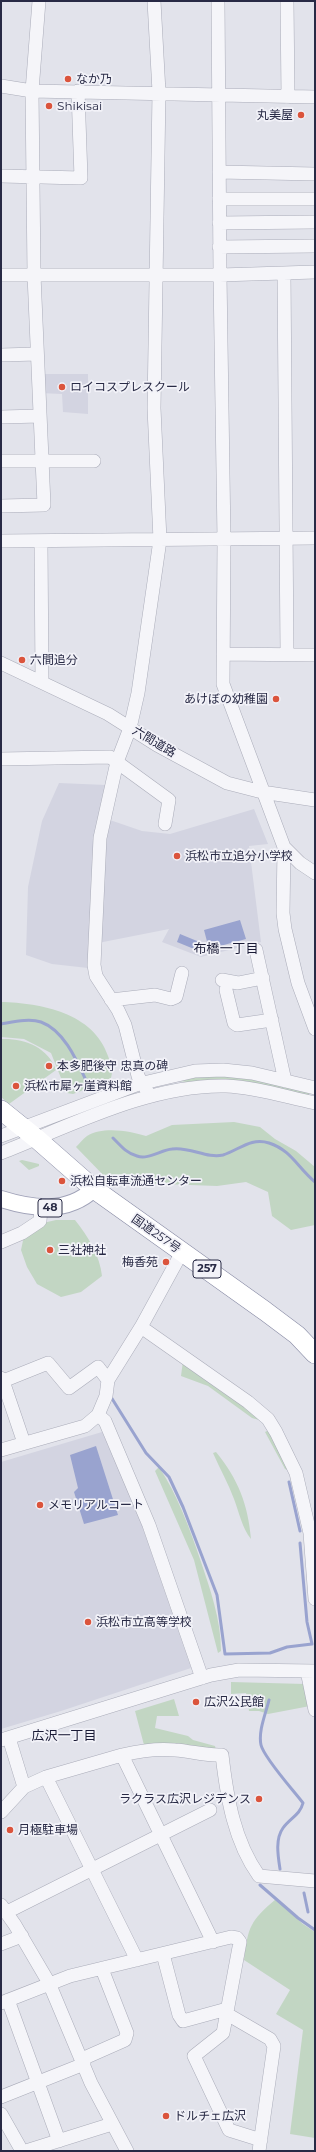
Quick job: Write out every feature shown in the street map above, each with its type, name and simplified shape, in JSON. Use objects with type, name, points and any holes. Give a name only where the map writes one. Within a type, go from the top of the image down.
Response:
[{"type":"highway","name":"国道257号","points":[[1,1110],[94,1189],[297,1336],[315,1354]]},
{"type":"main road","name":"48","points":[[1,1199],[41,1209],[61,1207],[86,1197],[94,1189]]},
{"type":"street","points":[[1,506],[44,505],[36,354],[32,91],[39,1]]},
{"type":"street","points":[[150,1096],[138,1076],[125,1025],[96,976],[94,965],[100,838],[117,762],[130,728],[138,692],[149,631],[160,540],[154,408],[159,92],[154,1]]},
{"type":"street","points":[[218,1],[220,94],[219,247],[224,540],[223,684],[227,700],[252,759],[262,792],[284,847],[285,929],[298,983],[315,1030]]},
{"type":"street","points":[[287,1],[288,97]]},
{"type":"street","points":[[1,86],[32,91],[159,92],[315,98]]},
{"type":"street","points":[[1,176],[81,178],[78,91]]},
{"type":"street","points":[[219,172],[315,174]]},
{"type":"street","points":[[219,199],[315,199]]},
{"type":"street","points":[[219,223],[315,222]]},
{"type":"street","points":[[219,247],[315,246]]},
{"type":"street","points":[[1,275],[220,275],[315,272]]},
{"type":"street","points":[[284,273],[287,654]]},
{"type":"street","points":[[1,355],[36,354]]},
{"type":"street","points":[[1,417],[40,416]]},
{"type":"street","points":[[1,462],[94,461]]},
{"type":"street","points":[[1,541],[41,542],[315,538]]},
{"type":"street","points":[[41,542],[42,682]]},
{"type":"street","points":[[223,654],[315,654]]},
{"type":"street","name":"六間道路","points":[[1,663],[108,714],[226,783],[262,792],[315,800]]},
{"type":"street","points":[[1,760],[110,757],[169,800],[165,824]]},
{"type":"street","points":[[284,847],[300,863],[315,873]]},
{"type":"street","points":[[253,949],[256,950],[263,978],[285,1081]]},
{"type":"street","points":[[110,1000],[155,995],[171,999],[176,997],[182,973]]},
{"type":"street","points":[[263,978],[224,985],[234,1023],[237,1025],[272,1020]]},
{"type":"street","points":[[1,1153],[30,1134],[142,1083],[195,1071],[223,1070],[252,1073],[315,1088]]},
{"type":"street","points":[[1,1136],[30,1134],[150,1096],[187,1088],[226,1086],[315,1103]]},
{"type":"street","points":[[1,1242],[22,1233],[40,1221],[41,1209]]},
{"type":"street","points":[[1,1450],[85,1426],[98,1415],[106,1396],[108,1380],[141,1327],[182,1252]]},
{"type":"street","points":[[141,1327],[248,1402],[263,1414],[276,1432],[296,1473],[303,1497],[313,1556],[315,1599]]},
{"type":"street","points":[[24,1443],[2,1379],[48,1363],[69,1388],[98,1367],[108,1380]]},
{"type":"street","points":[[98,1415],[105,1421],[149,1525],[207,1676]]},
{"type":"street","points":[[24,1787],[5,1739],[207,1676],[230,1670],[311,1671],[315,1710]]},
{"type":"street","points":[[1,1812],[24,1787],[46,1777],[122,1755],[143,1750],[174,1750],[214,1756],[222,1755],[226,1786],[236,1829],[249,1863],[259,1876],[315,1881]]},
{"type":"street","points":[[122,1755],[213,1942]]},
{"type":"street","points":[[46,1777],[90,1870],[137,1960]]},
{"type":"street","points":[[127,2151],[112,2124],[83,2062],[49,1983],[22,1936],[4,1909],[90,1870],[210,1810]]},
{"type":"street","points":[[1,1944],[22,1936]]},
{"type":"street","points":[[59,2141],[4,2001],[70,1976],[231,1937],[236,1938],[240,1942],[227,2011],[221,2037],[194,2056],[229,2130],[260,2146],[274,2046],[270,2039],[227,2011],[183,2021],[179,2015],[163,1954]]},
{"type":"street","points":[[1,2097],[83,2062],[125,2040],[127,2033],[102,1969]]},
{"type":"street","points":[[1,2114],[22,2151]]},
{"type":"street","points":[[26,2151],[112,2124]]},
{"type":"shaded area","points":[[40,374],[88,374],[88,414],[63,412],[62,394],[40,393]]},
{"type":"shaded area","points":[[59,783],[106,785],[88,968],[52,964],[26,955],[28,887],[42,821]]},
{"type":"shaded area","points":[[254,809],[268,844],[249,846],[261,942],[201,957],[162,942],[169,929],[98,943],[107,819],[142,831],[170,834]]},
{"type":"shaded area","name":"浜松市立高等学校","points":[[102,1432],[136,1508],[191,1668],[61,1711],[1,1729],[1,1462]]},
{"type":"green space","points":[[1,1002],[49,1008],[79,1020],[101,1041],[111,1065],[112,1074],[110,1080],[73,1094],[67,1093],[51,1053],[24,1039],[1,1037]]},
{"type":"green space","points":[[1,1039],[18,1040],[34,1046],[47,1055],[56,1070],[9,1104],[1,1097]]},
{"type":"green space","points":[[212,1075],[244,1077],[309,1093],[309,1096],[170,1080]]},
{"type":"green space","points":[[234,1122],[260,1127],[275,1139],[296,1151],[315,1167],[315,1225],[291,1230],[272,1216],[268,1192],[246,1182],[217,1186],[110,1182],[76,1147],[87,1136],[101,1131],[125,1131],[146,1136],[172,1125]]},
{"type":"green space","points":[[22,1160],[39,1164],[39,1166],[29,1170],[19,1161]]},
{"type":"green space","points":[[56,1220],[75,1220],[93,1246],[99,1261],[102,1276],[81,1292],[61,1297],[37,1284],[27,1267],[21,1250],[24,1236],[43,1223]]},
{"type":"green space","points":[[183,1361],[266,1422],[252,1418],[208,1386],[181,1376]]},
{"type":"green space","points":[[265,1432],[271,1432],[290,1471],[285,1469]]},
{"type":"green space","points":[[216,1452],[224,1462],[241,1492],[250,1526],[251,1539],[243,1525],[232,1493],[213,1453]]},
{"type":"green space","points":[[159,1467],[172,1489],[192,1535],[208,1582],[217,1616],[221,1639],[221,1651],[218,1653],[194,1560],[155,1471]]},
{"type":"green space","points":[[231,1682],[305,1684],[310,1706],[268,1714],[259,1711],[249,1711],[246,1693],[231,1694]]},
{"type":"green space","points":[[174,1699],[179,1716],[157,1716],[155,1728],[188,1736],[193,1740],[215,1746],[216,1750],[144,1745],[135,1711]]},
{"type":"green space","points":[[276,1899],[303,1924],[315,1932],[315,2138],[290,2134],[303,2030],[276,2014],[290,1990],[244,1960],[247,1940],[252,1925],[261,1913]]},
{"type":"water","points":[[240,920],[246,939],[209,949],[204,930]]},
{"type":"water","points":[[180,934],[197,941],[194,949],[177,942]]},
{"type":"water","points":[[96,1446],[118,1515],[84,1524],[74,1492],[78,1488],[70,1455]]},
{"type":"waterway","points":[[1,1024],[31,1020],[41,1022],[50,1027],[58,1033],[71,1050],[90,1089]]},
{"type":"waterway","points":[[113,1138],[126,1151],[141,1157],[178,1149],[185,1149],[217,1156],[229,1153],[251,1143],[269,1143],[277,1146],[289,1155],[315,1182]]},
{"type":"waterway","points":[[111,1397],[146,1453],[169,1477],[183,1507],[217,1595],[225,1654],[270,1653],[287,1647],[312,1644],[307,1622],[300,1543]]},
{"type":"waterway","points":[[289,1482],[300,1531]]},
{"type":"waterway","points":[[269,1700],[261,1728],[261,1745],[263,1751],[273,1766],[303,1803],[300,1811],[280,1832],[278,1842],[278,1859],[280,1869]]},
{"type":"waterway","points":[[260,1885],[298,1918],[315,1930]]},
{"type":"waterway","points":[[304,1893],[308,1912]]},
{"type":"place","name":"なか乃","points":[[68,79]]},
{"type":"place","name":"Shikisai","points":[[49,106]]},
{"type":"place","name":"丸美屋","points":[[301,115]]},
{"type":"place","name":"ロイコスプレスクール","points":[[62,387]]},
{"type":"place","name":"六間追分","points":[[22,660]]},
{"type":"place","name":"あけぼの幼稚園","points":[[276,699]]},
{"type":"place","name":"浜松市立追分小学校","points":[[177,856]]},
{"type":"place","name":"本多肥後守 忠真の碑","points":[[49,1066]]},
{"type":"place","name":"浜松市犀ヶ崖資料館","points":[[16,1086]]},
{"type":"place","name":"浜松自転車流通センター","points":[[62,1181]]},
{"type":"place","name":"三社神社","points":[[50,1250]]},
{"type":"place","name":"梅香苑","points":[[166,1262]]},
{"type":"place","name":"メモリアルコート","points":[[40,1505]]},
{"type":"place","name":"浜松市立高等学校","points":[[88,1622]]},
{"type":"place","name":"広沢公民館","points":[[196,1702]]},
{"type":"place","name":"ラクラス広沢レジデンス","points":[[259,1799]]},
{"type":"place","name":"月極駐車場","points":[[10,1830]]},
{"type":"place","name":"ドルチェ広沢","points":[[166,2116]]},
{"type":"district","name":"布橋一丁目","points":[[226,949]]},
{"type":"district","name":"広沢一丁目","points":[[64,1736]]}]
